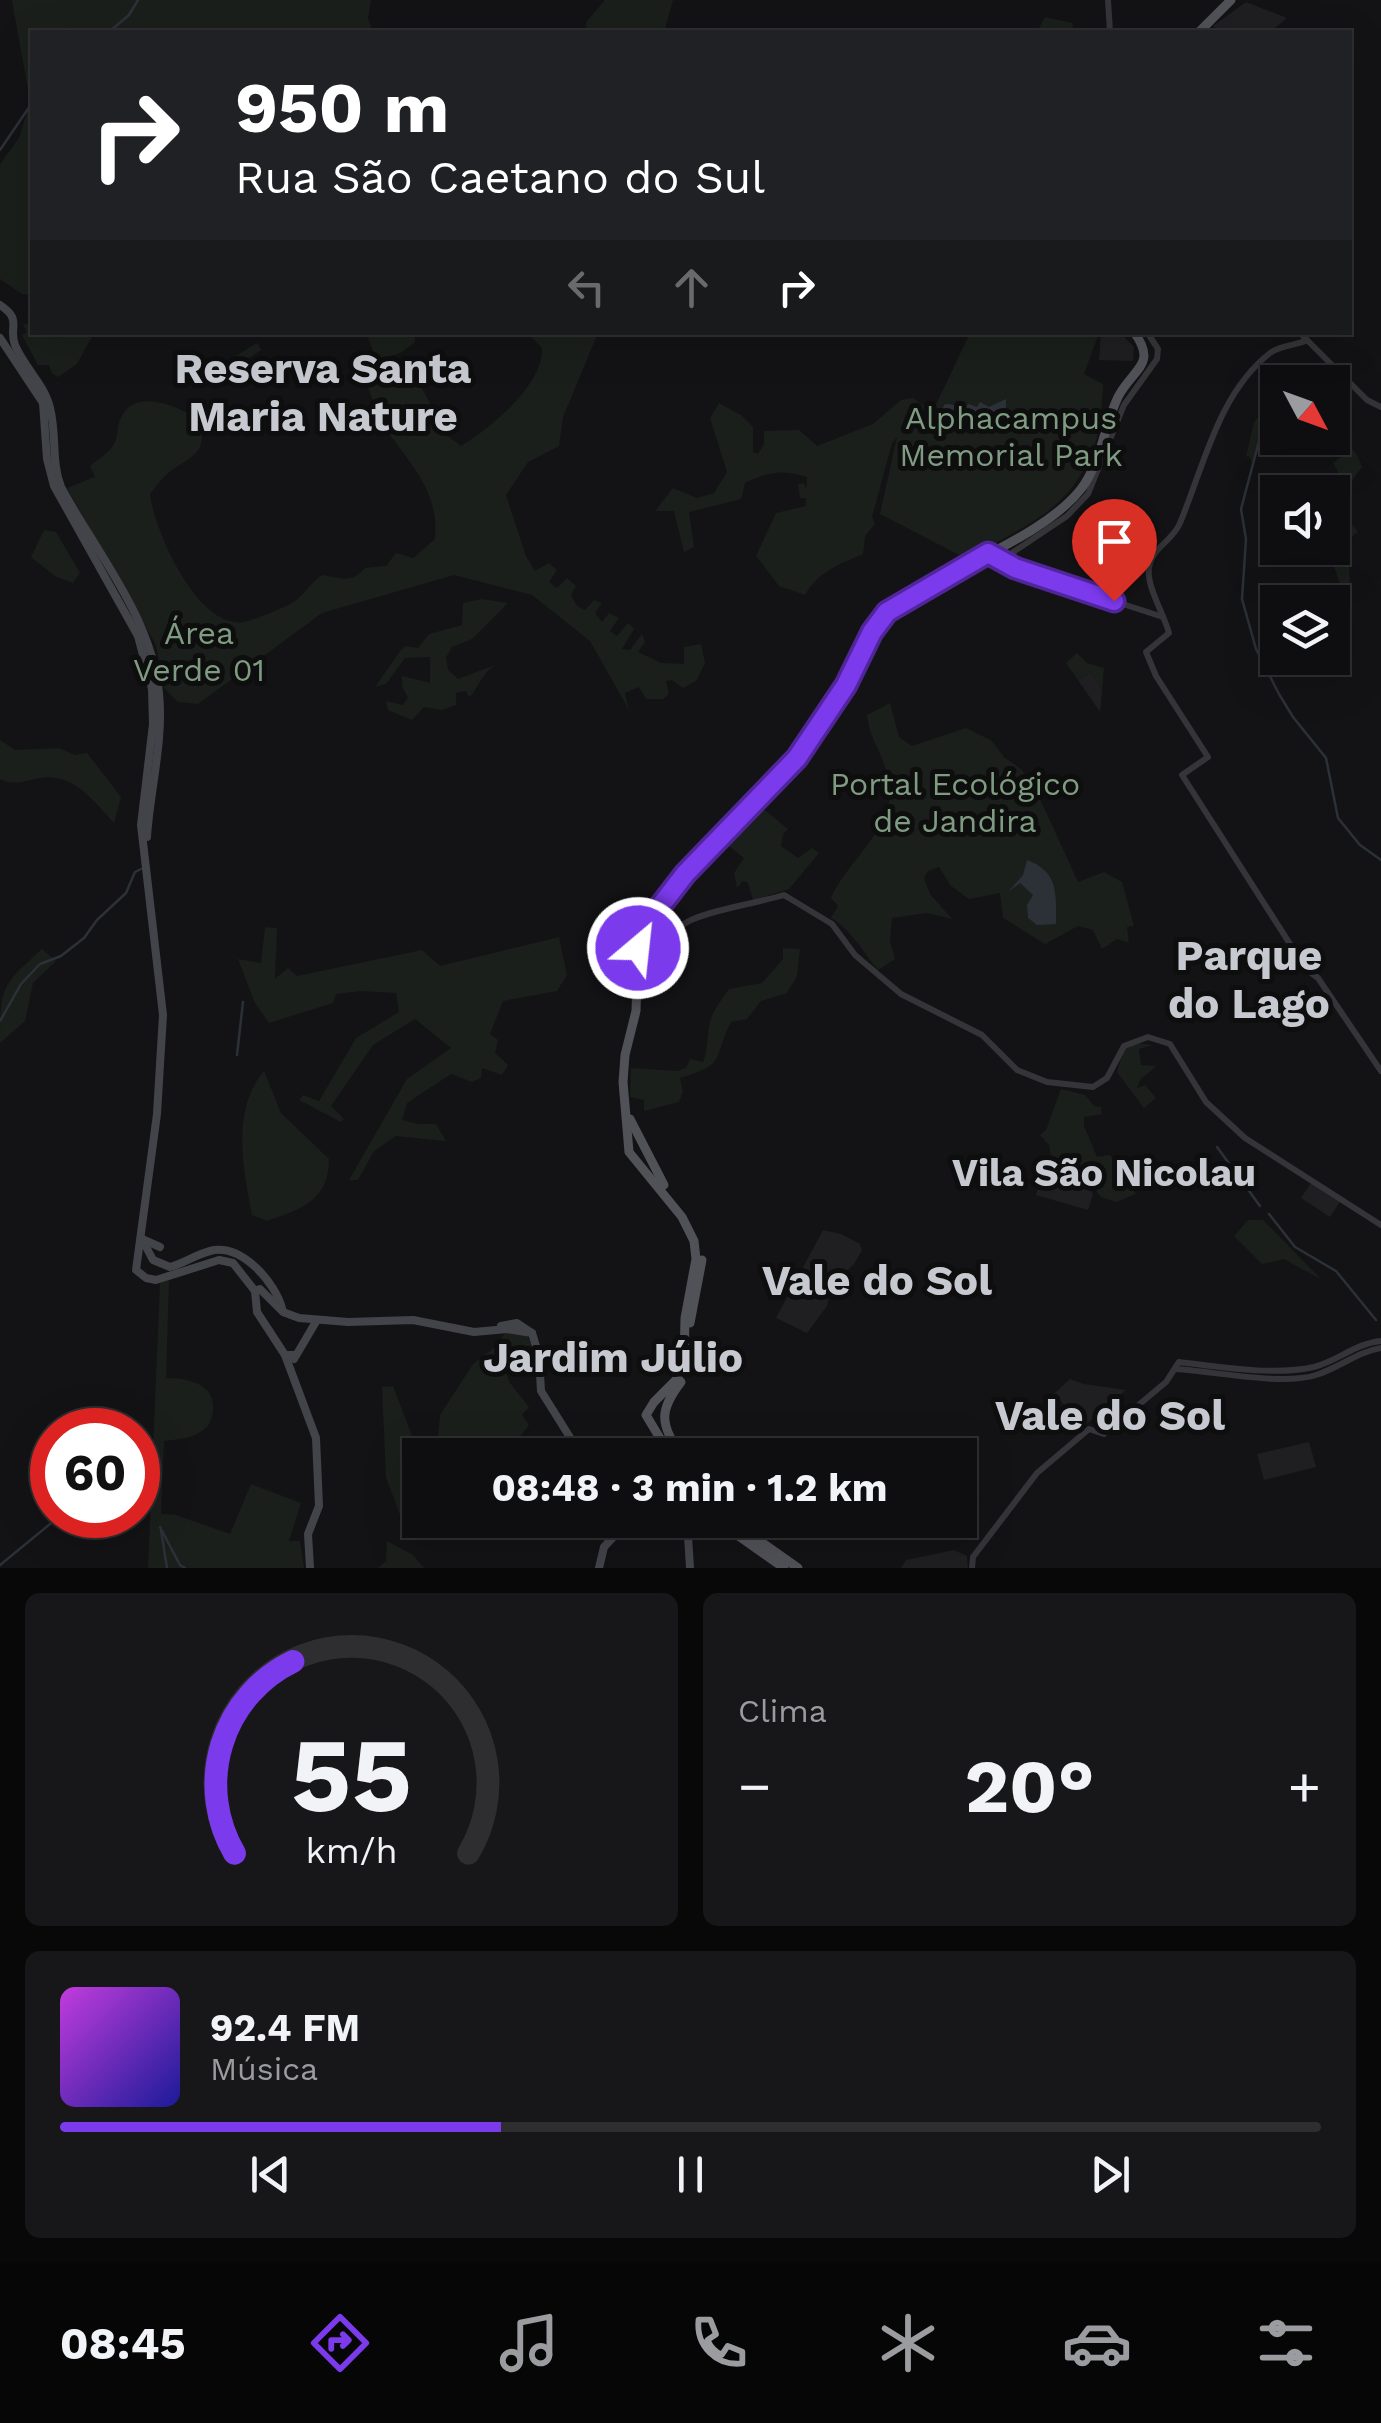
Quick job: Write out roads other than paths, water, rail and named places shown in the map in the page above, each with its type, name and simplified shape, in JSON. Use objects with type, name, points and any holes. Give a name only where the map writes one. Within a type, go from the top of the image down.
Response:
[{"type":"main road","points":[[1201,30],[1231,0]]},
{"type":"main road","points":[[0,305],[14,319],[16,348],[50,407],[55,466],[62,487],[133,612],[154,660],[160,708],[144,852]]},
{"type":"main road","points":[[13,334],[1,338],[43,403],[50,473],[60,499],[144,651],[154,706],[141,816],[163,1015],[157,1114],[136,1270],[143,1277],[163,1279],[227,1260],[255,1291],[258,1312],[292,1368],[318,1448],[319,1506],[308,1534],[310,1568]]},
{"type":"main road","points":[[659,1438],[647,1418],[648,1409],[677,1379],[684,1365],[685,1318],[696,1259],[686,1224],[654,1179],[632,1159],[624,1110],[624,1068],[636,1011],[638,948],[648,922],[685,874],[797,758],[846,685],[872,632],[887,612],[1052,516],[1082,487],[1120,392],[1146,359],[1146,350],[1136,335]]},
{"type":"main road","points":[[624,1110],[671,1196],[695,1230],[702,1260],[690,1322],[688,1368],[667,1401],[664,1424]]},
{"type":"main road","points":[[629,1145],[634,1139],[641,1140]]},
{"type":"main road","points":[[641,1168],[651,1160]]},
{"type":"main road","points":[[141,1237],[160,1247]]},
{"type":"main road","points":[[141,1237],[149,1255],[170,1268],[212,1250],[238,1254],[276,1293],[283,1312]]},
{"type":"main road","points":[[136,1265],[149,1255]]},
{"type":"main road","points":[[162,1266],[163,1279]]},
{"type":"main road","points":[[255,1291],[260,1290],[283,1312],[317,1320],[414,1320],[474,1332],[531,1332],[539,1356],[541,1391],[570,1438]]},
{"type":"main road","points":[[292,1368],[317,1320]]},
{"type":"main road","points":[[285,1355],[296,1355]]},
{"type":"main road","points":[[652,1426],[650,1420],[655,1413],[671,1438]]},
{"type":"main road","points":[[600,1568],[604,1547],[612,1538]]},
{"type":"main road","points":[[688,1538],[690,1568]]},
{"type":"main road","points":[[742,1538],[784,1568]]},
{"type":"main road","points":[[756,1538],[798,1568]]},
{"type":"street","points":[[1108,0],[1110,30]]},
{"type":"street","points":[[1000,561],[1067,516],[1088,494],[1124,405],[1157,359],[1156,344],[1149,335]]},
{"type":"street","points":[[1302,335],[1367,400],[1381,406]]},
{"type":"street","points":[[1307,340],[1274,350],[1238,389],[1201,461],[1178,528],[1156,550],[1150,564],[1149,576],[1169,634],[1146,652],[1156,676],[1208,756],[1182,775],[1306,969],[1379,1068]]},
{"type":"street","points":[[988,553],[1000,561],[1164,617]]},
{"type":"street","points":[[637,962],[651,956],[674,931],[698,917],[784,895],[832,924],[856,955],[901,994],[990,1042],[1012,1067],[1031,1077],[1093,1087],[1107,1078],[1124,1046],[1132,1041],[1148,1037],[1170,1044],[1206,1102],[1245,1138],[1381,1226]]},
{"type":"street","points":[[1177,1366],[1315,1376],[1364,1347],[1381,1344]]},
{"type":"street","points":[[1261,1372],[1314,1367],[1352,1353]]},
{"type":"street","points":[[1177,1366],[1233,1375],[1248,1372]]},
{"type":"street","points":[[972,1568],[972,1556],[1037,1473],[1089,1429],[1104,1434],[1166,1382],[1177,1366]]},
{"type":"waterway","points":[[111,30],[129,15],[138,0]]},
{"type":"waterway","points":[[0,150],[30,106]]},
{"type":"waterway","points":[[1260,438],[1241,509],[1246,539],[1242,599],[1256,649],[1293,717],[1326,758],[1338,818],[1360,845],[1381,860]]},
{"type":"waterway","points":[[0,1021],[21,984],[40,964],[61,956],[84,938],[126,893],[135,872],[141,869]]},
{"type":"waterway","points":[[237,1055],[243,1002]]},
{"type":"waterway","points":[[1217,1147],[1260,1206]]},
{"type":"waterway","points":[[1269,1214],[1295,1247],[1336,1271],[1376,1320]]},
{"type":"waterway","points":[[160,1527],[185,1568]]},
{"type":"waterway","points":[[161,1530],[167,1568]]},
{"type":"waterway","points":[[0,1565],[33,1538]]},
{"type":"district","name":"Reserva Santa Maria Nature","points":[[323,392]]},
{"type":"district","name":"Parque do Lago","points":[[1249,979]]},
{"type":"district","name":"Vila São Nicolau","points":[[1104,1173]]},
{"type":"district","name":"Vale do Sol","points":[[877,1280]]},
{"type":"district","name":"Jardim Júlio","points":[[613,1357]]},
{"type":"district","name":"Vale do Sol","points":[[1110,1415]]},
{"type":"park label","name":"Alphacampus Memorial Park","points":[[1011,436]]},
{"type":"park label","name":"Área Verde 01","points":[[199,652]]},
{"type":"park label","name":"Portal Ecológico de Jandira","points":[[955,802]]}]
